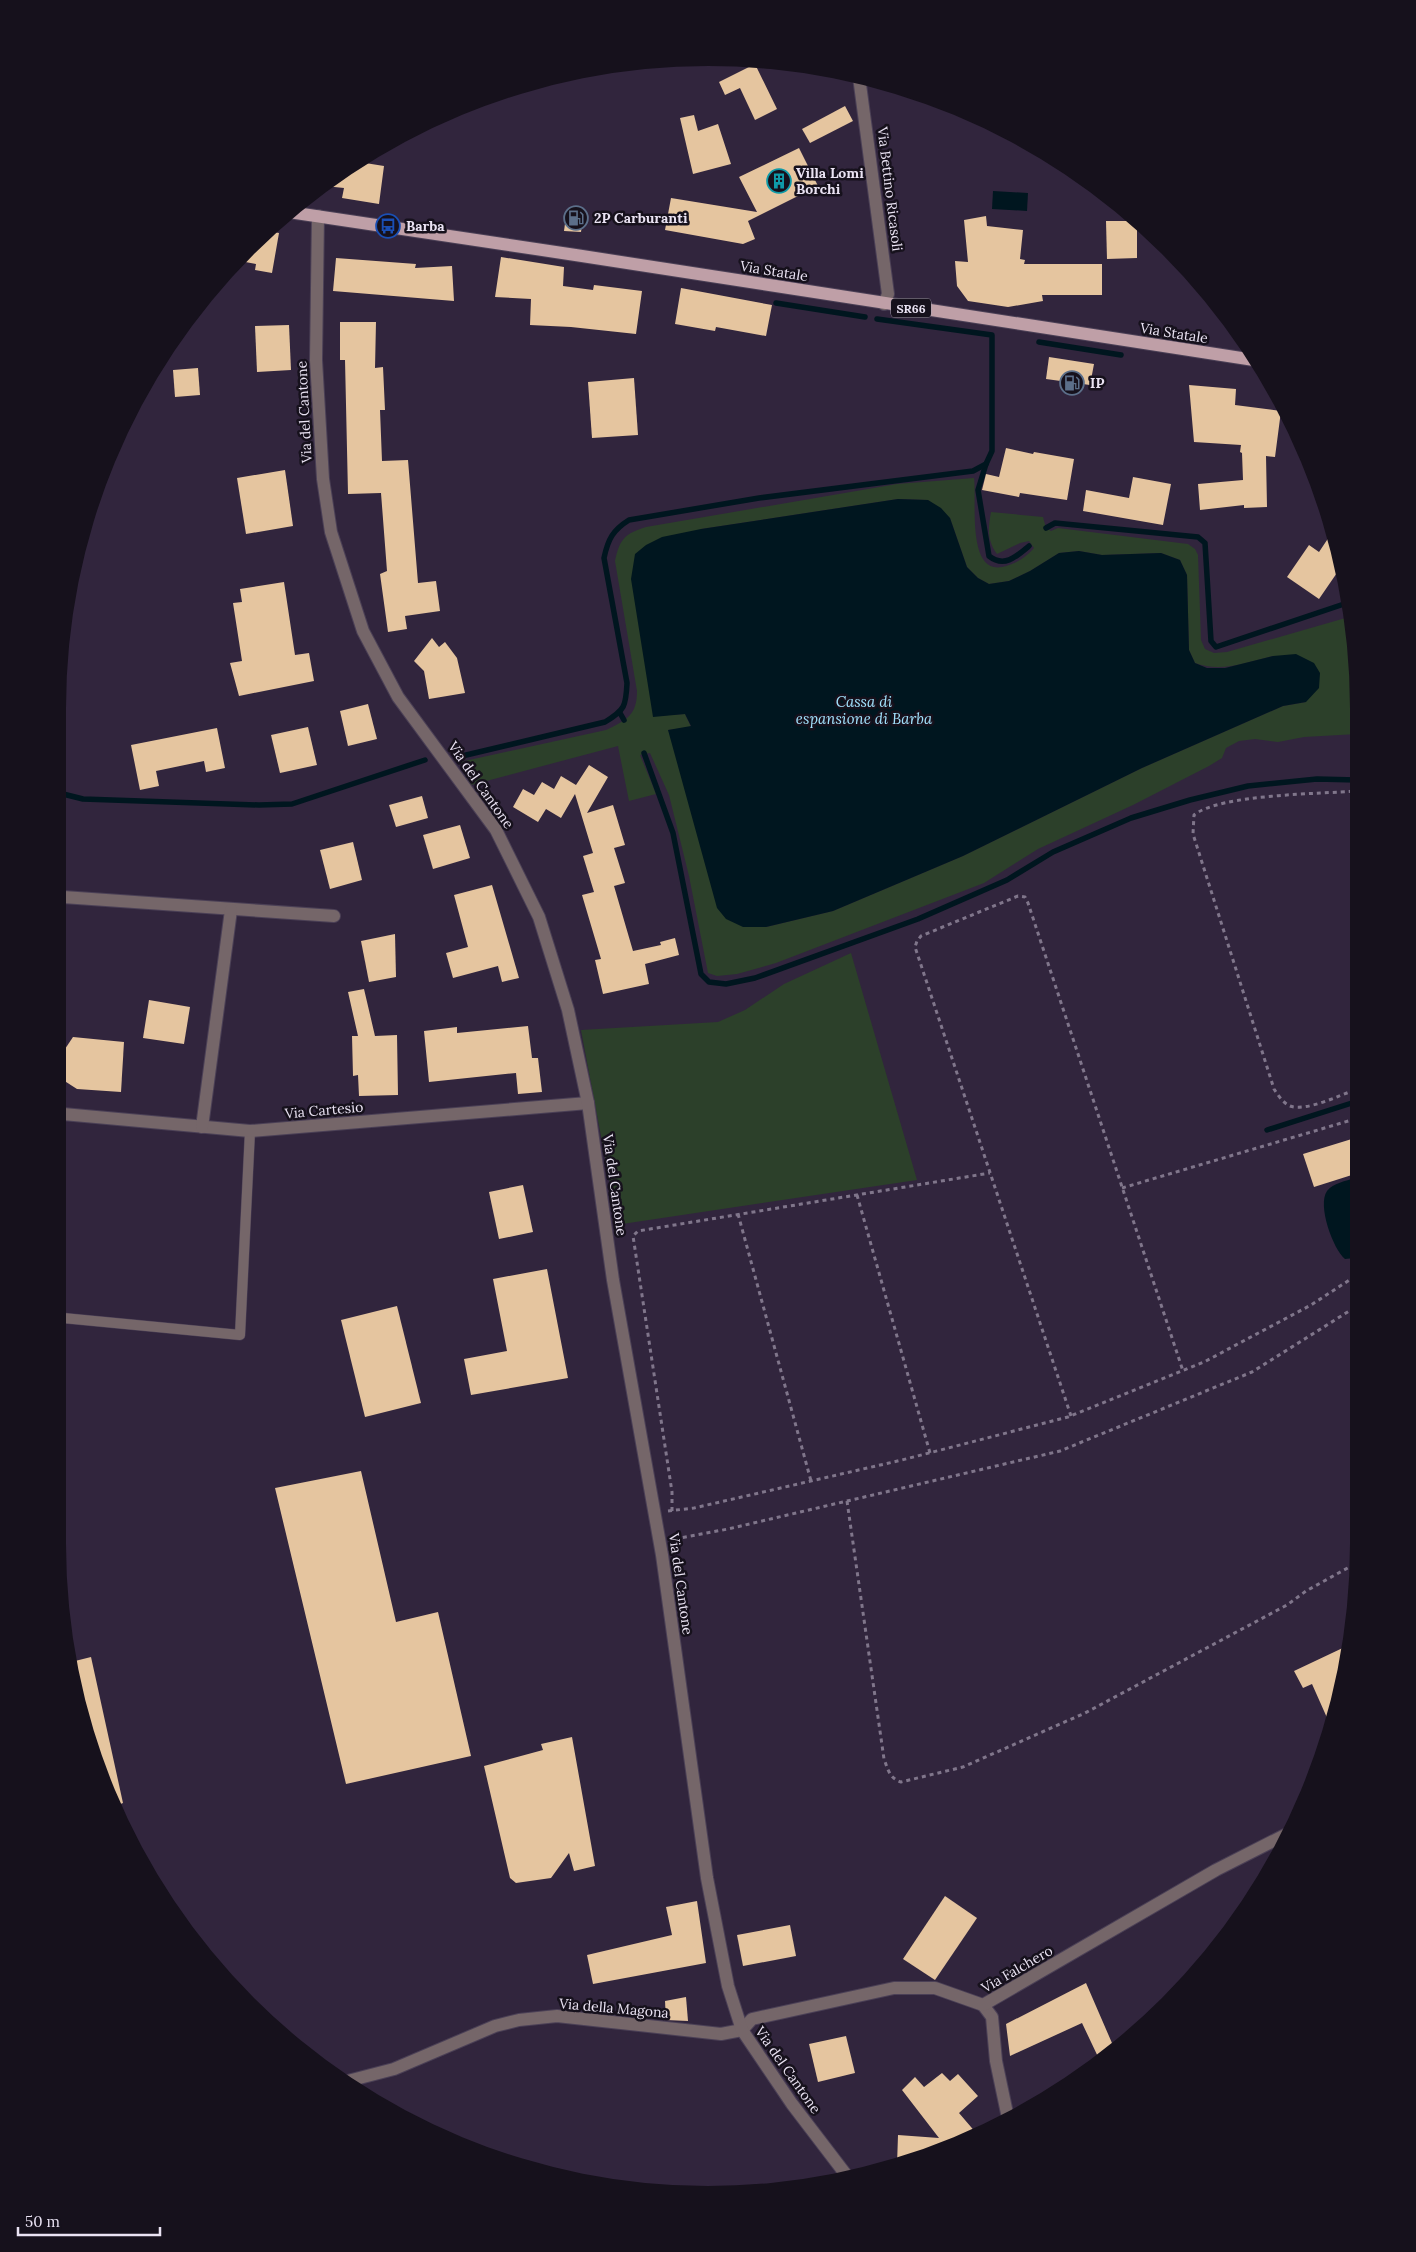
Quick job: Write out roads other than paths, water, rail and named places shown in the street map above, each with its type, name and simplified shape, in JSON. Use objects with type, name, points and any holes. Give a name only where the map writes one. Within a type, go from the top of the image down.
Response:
[{"type":"main road","name":"Via Statale","points":[[300,213],[579,254],[884,304],[1247,359]]},
{"type":"street","name":"Via Bettino Ricasoli","points":[[860,85],[888,294],[884,304]]},
{"type":"street","name":"Via del Cantone","points":[[318,216],[316,360],[323,480],[331,532],[363,631],[398,697],[496,830],[539,917],[568,1010],[588,1103],[613,1280],[655,1513],[708,1878],[728,1986],[742,2030],[792,2104],[843,2171]]},
{"type":"street","points":[[66,897],[334,916]]},
{"type":"street","points":[[202,1127],[231,910]]},
{"type":"street","name":"Via Cartesio","points":[[66,1114],[250,1131],[588,1103]]},
{"type":"street","name":"Via Falchero","points":[[742,2030],[752,2019],[894,1988],[935,1988],[984,2005],[1216,1870],[1278,1838]]},
{"type":"street","points":[[984,2005],[992,2017],[996,2061],[1007,2112]]},
{"type":"street","name":"Via della Magona","points":[[354,2080],[394,2069],[495,2026],[519,2020],[557,2016],[721,2034],[742,2030]]},
{"type":"lane","points":[[66,1318],[240,1335],[250,1131]]},
{"type":"water","points":[[993,191],[1028,193],[1027,211],[992,209]]},
{"type":"water","name":"Cassa di espansione di Barba","points":[[898,499],[928,500],[941,508],[950,518],[967,567],[978,578],[989,584],[1009,581],[1030,571],[1059,553],[1079,551],[1102,555],[1161,553],[1180,560],[1187,575],[1189,650],[1195,663],[1207,668],[1225,668],[1273,656],[1296,654],[1314,663],[1320,673],[1319,688],[1306,702],[1283,706],[1142,768],[963,856],[833,911],[766,927],[743,927],[726,919],[717,908],[668,730],[691,726],[685,714],[653,717],[631,579],[635,554],[646,545],[662,537],[701,529]]},
{"type":"water","points":[[1350,1180],[1350,1258],[1345,1259],[1340,1254],[1331,1237],[1324,1206],[1324,1198],[1327,1191]]},
{"type":"waterway","points":[[776,303],[865,317]]},
{"type":"waterway","points":[[462,756],[605,722],[617,714],[623,707],[627,683],[604,558],[607,545],[612,536],[619,527],[629,520],[759,498],[973,471],[986,464],[992,451],[992,335],[877,319]]},
{"type":"waterway","points":[[1039,342],[1121,355]]},
{"type":"waterway","points":[[986,464],[978,490],[989,556],[1000,561],[1010,560],[1029,546]]},
{"type":"waterway","points":[[1046,528],[1055,523],[1198,537],[1205,543],[1211,641],[1216,647],[1341,605]]},
{"type":"waterway","points":[[620,713],[624,720]]},
{"type":"waterway","points":[[644,753],[673,833],[701,974],[709,982],[726,984],[755,978],[918,919],[1007,880],[1053,852],[1131,818],[1190,800],[1248,786],[1317,779],[1350,780]]},
{"type":"waterway","points":[[66,795],[83,799],[259,805],[292,804],[425,760]]},
{"type":"waterway","points":[[1267,1130],[1350,1104]]},
{"type":"place","name":"Villa Lomi Borchi","points":[[779,181]]},
{"type":"place","name":"2P Carburanti","points":[[576,218]]},
{"type":"place","name":"Barba","points":[[388,226]]},
{"type":"place","name":"IP","points":[[1072,383]]}]
